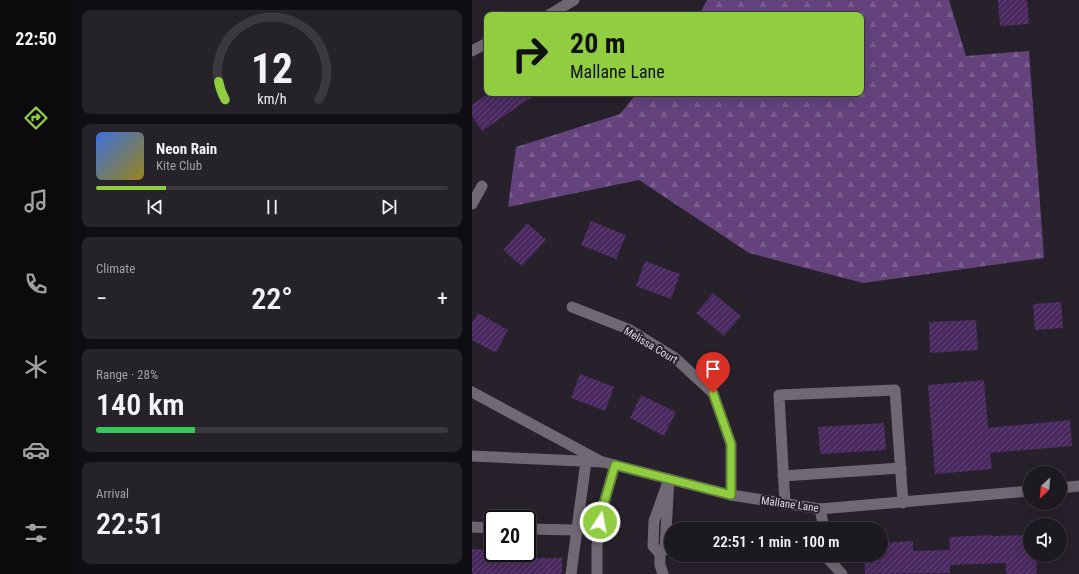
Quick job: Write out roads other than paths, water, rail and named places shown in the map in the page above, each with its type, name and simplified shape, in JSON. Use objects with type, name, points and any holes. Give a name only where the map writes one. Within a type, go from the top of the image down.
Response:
[{"type":"street","points":[[554,12],[574,0]]},
{"type":"street","points":[[472,51],[484,45]]},
{"type":"street","points":[[472,204],[482,186]]},
{"type":"street","name":"Melissa Court","points":[[572,308],[628,329],[675,358],[713,393],[731,444],[731,495]]},
{"type":"street","points":[[784,504],[779,395],[895,390],[903,503]]},
{"type":"street","name":"Mallane Lane","points":[[472,392],[602,462]]},
{"type":"street","name":"Mallane Lane","points":[[472,456],[602,462],[731,495],[820,509],[1023,492]]},
{"type":"street","points":[[571,574],[586,461]]},
{"type":"street","points":[[597,574],[597,546],[602,510],[615,465]]},
{"type":"street","points":[[783,476],[901,468]]},
{"type":"street","points":[[663,574],[660,565],[660,554],[653,546],[654,521],[669,479]]},
{"type":"street","points":[[1067,487],[1079,486]]},
{"type":"street","points":[[820,509],[823,522]]},
{"type":"street","points":[[472,527],[484,528]]},
{"type":"street","points":[[536,529],[576,530]]},
{"type":"street","points":[[831,562],[842,574]]}]
